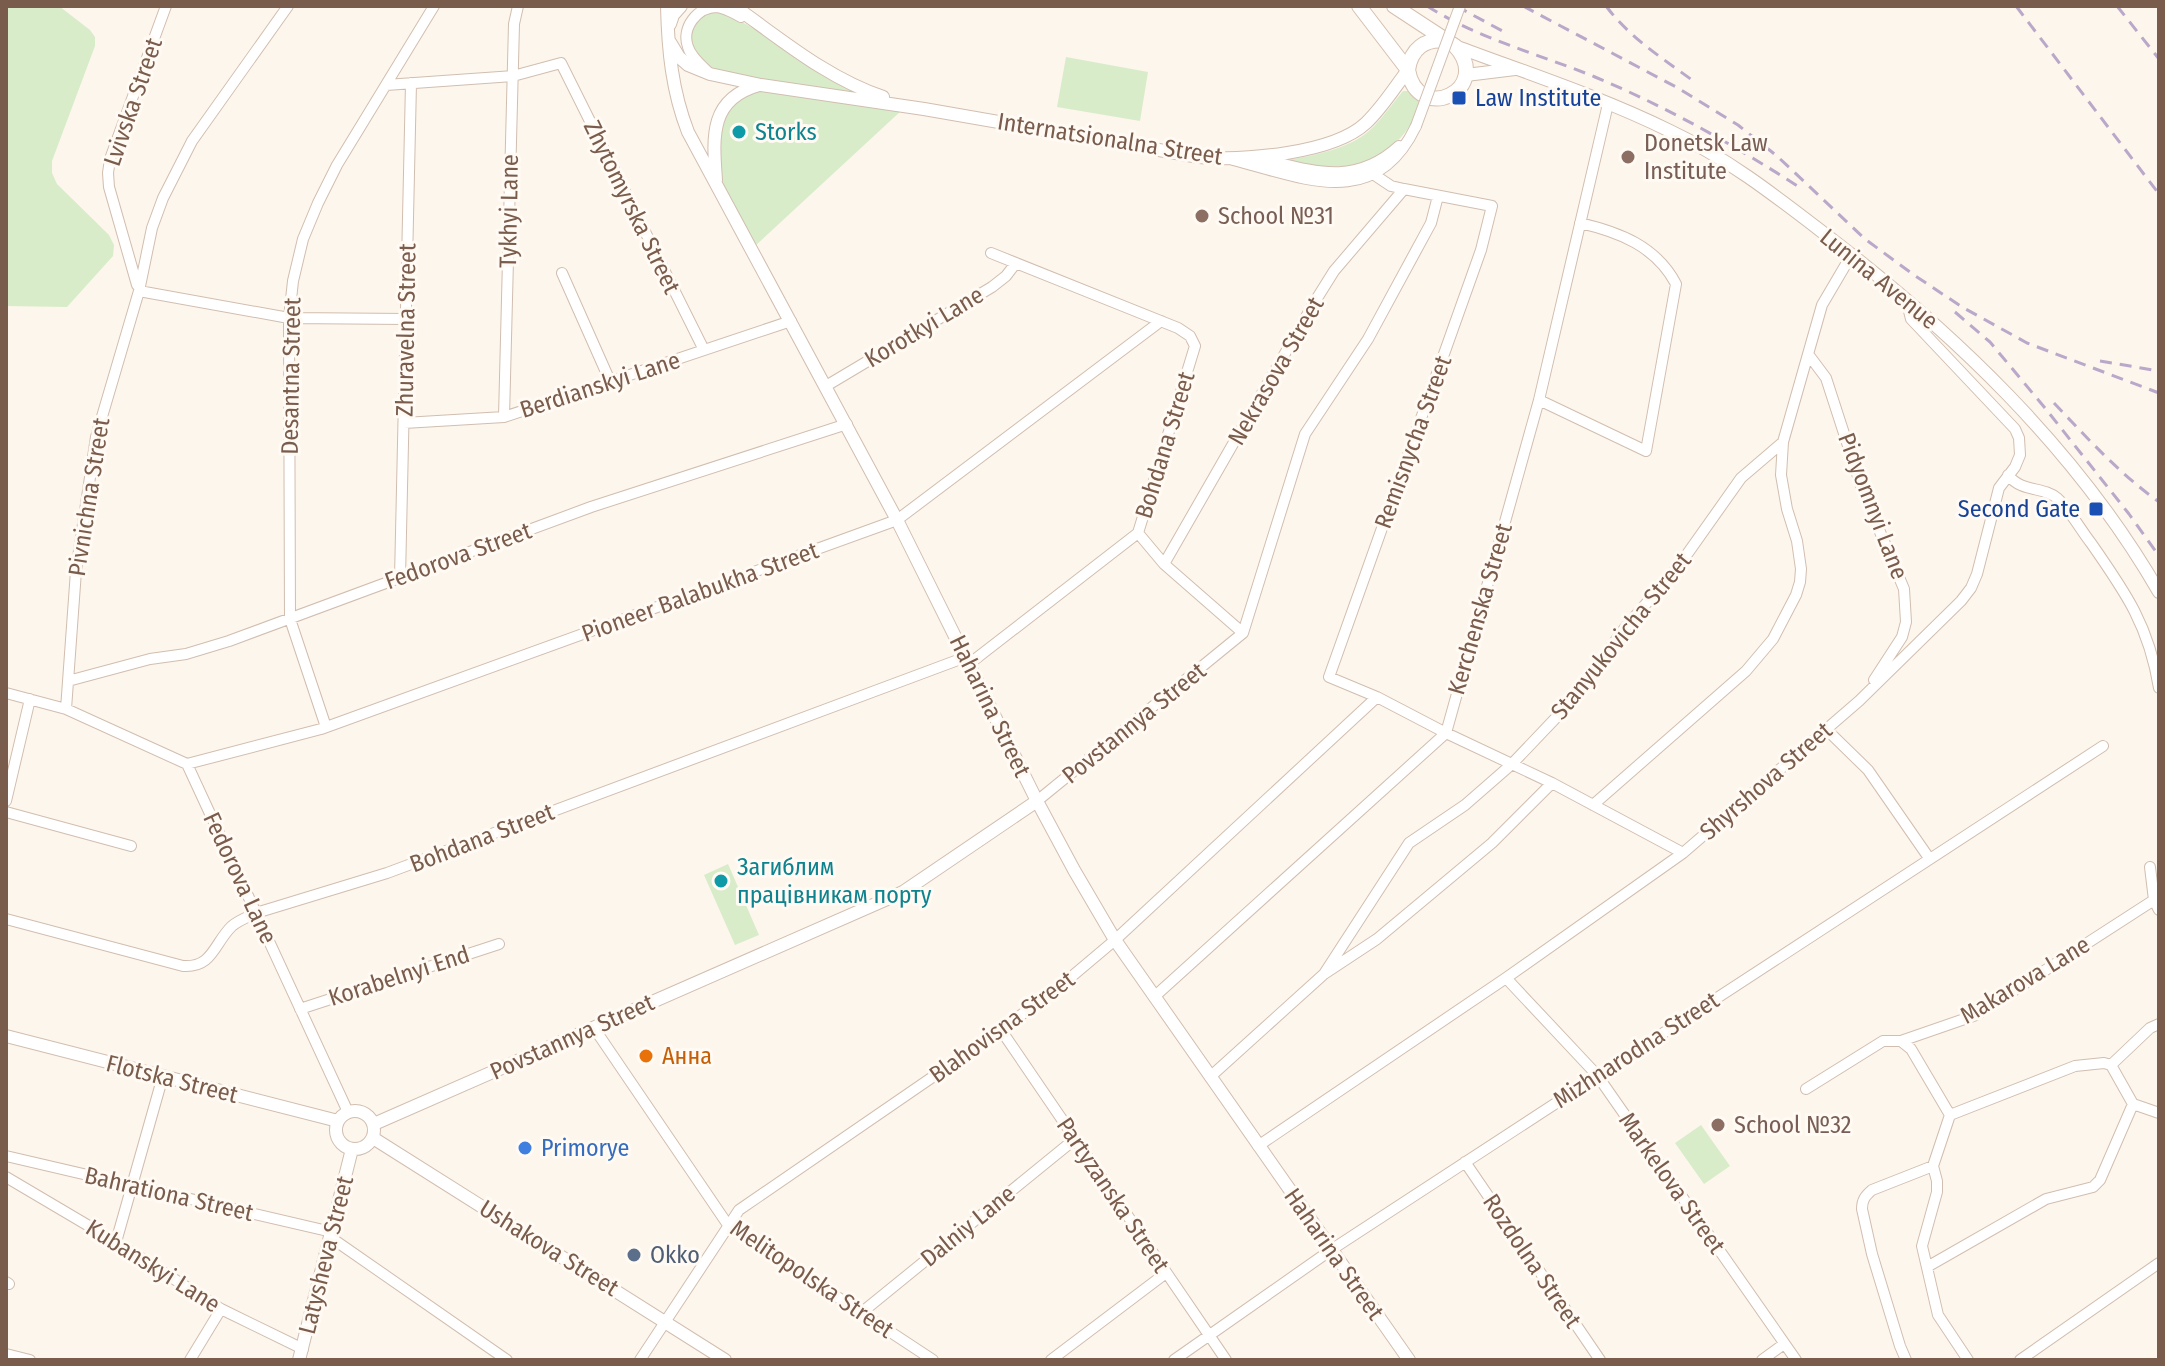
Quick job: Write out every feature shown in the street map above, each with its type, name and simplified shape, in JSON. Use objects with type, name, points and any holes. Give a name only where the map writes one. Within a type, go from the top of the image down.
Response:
[{"type":"main road","points":[[1359,6],[1408,70]]},
{"type":"main road","name":"Lunina Avenue","points":[[1394,6],[1451,44]]},
{"type":"main road","points":[[1437,40],[1451,44],[1463,54],[1467,64],[1466,75],[1462,85],[1448,97],[1430,98],[1415,88],[1410,79],[1410,60],[1420,46],[1437,40]]},
{"type":"street","name":"Lvivska Street","points":[[139,291],[109,187],[108,173],[110,159],[166,6]]},
{"type":"street","name":"Pivnichna Street","points":[[66,709],[76,571],[96,437],[139,291],[152,228],[176,169],[210,115],[288,6]]},
{"type":"street","name":"Desantna Street","points":[[326,727],[290,619],[289,318],[293,281],[303,239],[337,165],[434,6]]},
{"type":"street","name":"Tykhyi Lane","points":[[504,417],[514,24],[518,6]]},
{"type":"street","name":"Haharina Street","points":[[667,6],[673,83],[688,132],[847,424],[1074,870],[1115,940],[1409,1360]]},
{"type":"street","points":[[681,6],[673,15],[668,35],[672,47],[688,65],[710,74],[761,85],[924,109]]},
{"type":"street","points":[[734,6],[838,78],[866,91],[924,109]]},
{"type":"street","points":[[1229,159],[1331,183],[1346,183],[1373,174],[1387,165],[1409,141],[1416,126],[1460,6]]},
{"type":"street","points":[[710,74],[692,55],[687,42],[686,34],[691,21],[701,11],[715,7],[729,10],[778,37]]},
{"type":"street","name":"Lunina Avenue","points":[[1451,44],[1670,131],[1715,155],[1762,186],[1852,254],[1962,349],[2048,438],[2098,500],[2142,562],[2159,592]]},
{"type":"street","name":"Zhytomyrska Street","points":[[513,76],[561,63],[704,350]]},
{"type":"street","name":"Lunina Avenue","points":[[1466,75],[1516,69]]},
{"type":"street","name":"Internatsionalna Street","points":[[924,109],[1199,157],[1257,158],[1348,135],[1366,123],[1408,70]]},
{"type":"street","points":[[386,85],[513,76]]},
{"type":"street","name":"Zhuravelna Street","points":[[400,578],[411,83]]},
{"type":"street","points":[[717,187],[714,131],[718,118],[735,96],[747,88],[761,85]]},
{"type":"street","points":[[1393,88],[1415,88]]},
{"type":"street","name":"Kerchenska Street","points":[[1446,733],[1539,400],[1608,104]]},
{"type":"street","points":[[1257,158],[1320,173],[1345,173],[1382,159],[1416,126]]},
{"type":"street","points":[[1138,533],[1164,564],[1243,633],[1301,442],[1368,339],[1431,223],[1438,196],[1391,186],[1373,174]]},
{"type":"street","name":"Nekrasova Street","points":[[1164,564],[1334,271],[1404,189]]},
{"type":"street","name":"Remisnycha Street","points":[[1377,697],[1329,677],[1481,250],[1492,206],[1438,196]]},
{"type":"street","points":[[1539,400],[1646,451],[1676,284],[1669,271],[1645,247],[1631,239],[1580,223]]},
{"type":"street","points":[[991,253],[1161,321]]},
{"type":"street","points":[[1593,805],[1746,671],[1773,639],[1796,595],[1801,569],[1781,475],[1783,442],[1822,305],[1852,254]]},
{"type":"street","name":"Korotkyi Lane","points":[[826,386],[992,287],[1016,263]]},
{"type":"street","points":[[562,273],[610,381]]},
{"type":"street","points":[[139,291],[289,318],[407,319]]},
{"type":"street","name":"Shyrshova Street","points":[[1258,1146],[1506,978],[1683,853],[1859,701],[1971,588],[1999,488],[2020,455],[2019,438],[2015,429],[1911,319],[1906,298]]},
{"type":"street","name":"Berdianskyi Lane","points":[[404,423],[504,417],[791,321]]},
{"type":"street","name":"Bohdana Street","points":[[6,919],[193,967],[208,958],[236,923],[256,913],[387,873],[968,661],[1138,533],[1195,346],[1190,336],[1161,321]]},
{"type":"street","name":"Pioneer Balabukha Street","points":[[187,764],[326,727],[897,520],[1161,321]]},
{"type":"street","name":"Pidyomnyi Lane","points":[[1808,354],[1826,378],[1862,489],[1904,589],[1906,622],[1902,637],[1859,701]]},
{"type":"street","name":"Fedorova Street","points":[[68,681],[229,641],[591,507],[847,424]]},
{"type":"street","name":"Stanyukovicha Street","points":[[1324,974],[1409,843],[1465,805],[1512,764],[1580,691],[1624,629],[1678,567],[1741,478],[1783,442]]},
{"type":"street","points":[[2008,475],[2015,483],[2055,496],[2073,517],[2121,587],[2140,621],[2154,659],[2159,688]]},
{"type":"street","name":"Povstannya Street","points":[[374,1131],[594,1028],[903,892],[1037,801],[1243,633]]},
{"type":"street","points":[[6,693],[66,709],[187,764]]},
{"type":"street","points":[[1377,697],[1552,783],[1683,853]]},
{"type":"street","name":"Blahovisna Street","points":[[640,1360],[739,1210],[1001,1030],[1064,983],[1115,940],[1377,697]]},
{"type":"street","points":[[6,801],[30,699]]},
{"type":"street","points":[[1826,729],[1868,770],[1929,858]]},
{"type":"street","points":[[1154,997],[1446,733]]},
{"type":"street","name":"Mizhnarodna Street","points":[[1174,1360],[1331,1250],[2103,746]]},
{"type":"street","name":"Fedorova Lane","points":[[187,764],[300,1009],[343,1117]]},
{"type":"street","name":"Stanyukovicha Street","points":[[1210,1077],[1324,974],[1377,939],[1492,843],[1552,783]]},
{"type":"street","points":[[6,812],[131,846]]},
{"type":"street","points":[[2150,867],[2157,905]]},
{"type":"street","name":"Makarova Lane","points":[[1806,1089],[1883,1041],[1901,1041],[1976,1015],[2157,905]]},
{"type":"street","name":"Korabelnyi End","points":[[300,1009],[499,944]]},
{"type":"street","name":"Markelova Street","points":[[1506,978],[1597,1075],[1796,1360]]},
{"type":"street","points":[[2111,1065],[2150,1028],[2159,1024]]},
{"type":"street","name":"Melitopolska Street","points":[[594,1028],[728,1225],[933,1360]]},
{"type":"street","name":"Partyzanska Street","points":[[1001,1030],[1226,1360]]},
{"type":"street","name":"Flotska Street","points":[[6,1036],[343,1117]]},
{"type":"street","points":[[1901,1041],[1911,1049],[1950,1115],[1933,1166],[1937,1192],[1922,1246],[1938,1315],[1968,1360]]},
{"type":"street","points":[[1950,1115],[2075,1066],[2104,1063],[2111,1065],[2133,1104],[2159,1113]]},
{"type":"street","points":[[116,1242],[163,1076]]},
{"type":"street","points":[[1927,1267],[2046,1199],[2093,1187],[2100,1180],[2133,1104]]},
{"type":"street","points":[[356,1111],[370,1117],[374,1131],[368,1145],[361,1149],[345,1147],[337,1135],[343,1117],[356,1111]]},
{"type":"street","name":"Ushakova Street","points":[[374,1131],[725,1360]]},
{"type":"street","name":"Dalniy Lane","points":[[861,1313],[1075,1139]]},
{"type":"street","name":"Latysheva Street","points":[[301,1354],[352,1149]]},
{"type":"street","name":"Bahrationa Street","points":[[6,1156],[331,1234]]},
{"type":"street","name":"Rozdolna Street","points":[[1465,1162],[1600,1360]]},
{"type":"street","points":[[1906,1360],[1872,1254],[1862,1202],[1872,1190],[1933,1166]]},
{"type":"street","name":"Kubanskyi Lane","points":[[6,1177],[221,1309],[301,1354]]},
{"type":"street","points":[[331,1234],[507,1360]]},
{"type":"street","points":[[2020,1360],[2159,1263]]},
{"type":"street","points":[[1051,1360],[1166,1273]]},
{"type":"street","points":[[190,1360],[221,1309]]},
{"type":"street","points":[[1762,1360],[1784,1344]]},
{"type":"street","points":[[6,1354],[30,1360]]},
{"type":"green space","points":[[6,6],[59,6],[95,37],[95,46],[52,161],[52,173],[57,184],[109,235],[114,245],[113,256],[67,307],[6,306]]},
{"type":"green space","points":[[715,11],[727,14],[776,40],[870,98],[712,70],[696,54],[690,37],[698,21]]},
{"type":"green space","points":[[1066,57],[1148,72],[1140,121],[1057,107]]},
{"type":"green space","points":[[762,89],[902,110],[755,246],[721,187],[719,146],[722,120],[738,99]]},
{"type":"green space","points":[[1403,91],[1414,91],[1422,98],[1409,127],[1384,152],[1370,160],[1339,166],[1288,160],[1331,150],[1362,137]]},
{"type":"green space","points":[[728,864],[759,935],[735,945],[704,875]]},
{"type":"green space","points":[[1701,1125],[1730,1166],[1704,1184],[1675,1143]]},
{"type":"railway","points":[[1427,6],[1488,37],[1595,77],[1648,101],[1725,142],[1799,187]]},
{"type":"railway","points":[[1456,6],[1508,34]]},
{"type":"railway","points":[[1523,6],[1678,88],[1738,125],[1777,156],[1865,239],[1962,307],[2027,343],[2159,393]]},
{"type":"railway","points":[[1606,6],[1635,37],[1692,80]]},
{"type":"railway","points":[[2016,6],[2159,194]]},
{"type":"railway","points":[[2117,6],[2159,59]]},
{"type":"railway","points":[[1955,312],[1990,342],[2129,514],[2159,556]]},
{"type":"railway","points":[[2100,361],[2159,371]]},
{"type":"railway","points":[[2054,403],[2118,468],[2159,502]]},
{"type":"place","name":"Law Institute","points":[[1459,98]]},
{"type":"place","name":"Storks","points":[[739,132]]},
{"type":"place","name":"Donetsk Law Institute","points":[[1628,157]]},
{"type":"place","name":"School №31","points":[[1202,216]]},
{"type":"place","name":"Second Gate","points":[[2096,509]]},
{"type":"place","name":"Загиблим працівникам порту","points":[[721,881]]},
{"type":"place","name":"Анна","points":[[646,1056]]},
{"type":"place","name":"School №32","points":[[1718,1125]]},
{"type":"place","name":"Primorye","points":[[525,1148]]},
{"type":"place","name":"Okko","points":[[634,1255]]}]
